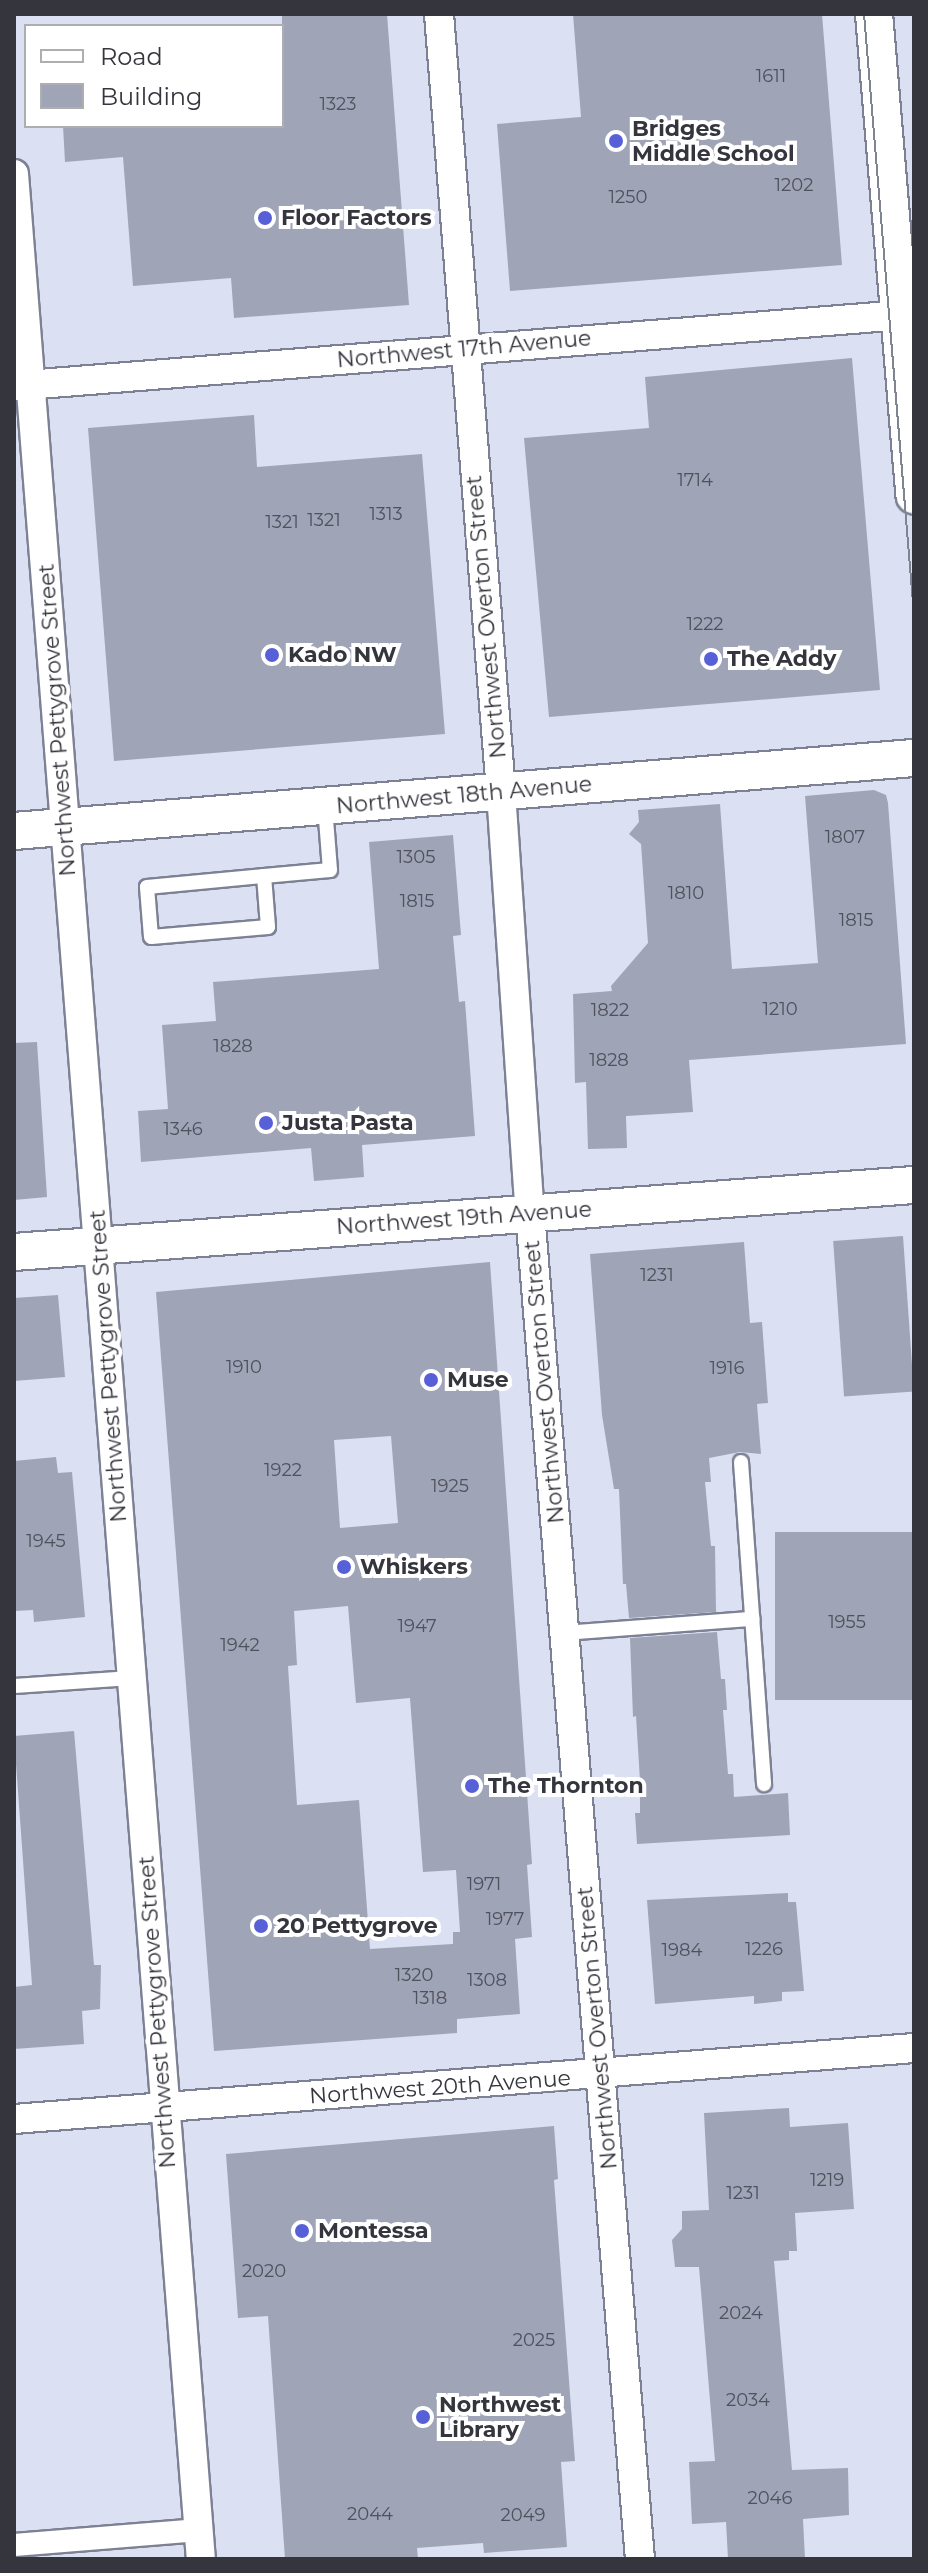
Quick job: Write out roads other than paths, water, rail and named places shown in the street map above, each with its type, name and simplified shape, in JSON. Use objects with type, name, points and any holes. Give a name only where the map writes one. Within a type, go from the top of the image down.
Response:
[{"type":"street","name":"Northwest Overton Street","points":[[439,14],[501,792],[530,1213],[640,2559]]},
{"type":"street","points":[[874,14],[907,314],[914,495]]},
{"type":"street","name":"Northwest Pettygrove Street","points":[[14,174],[23,385],[99,1246],[201,2559]]},
{"type":"street","name":"Northwest 17th Avenue","points":[[23,385],[907,314]]},
{"type":"street","name":"Northwest 18th Avenue","points":[[14,831],[914,758]]},
{"type":"street","name":"Northwest 19th Avenue","points":[[14,1252],[914,1185]]},
{"type":"street","name":"Northwest 20th Avenue","points":[[14,2119],[914,2048]]},
{"type":"street","points":[[14,2545],[199,2530]]},
{"type":"lane","points":[[264,876],[268,927],[151,937],[147,887],[264,876],[330,870],[325,806]]},
{"type":"lane","points":[[741,1462],[764,1784]]},
{"type":"lane","points":[[564,1633],[752,1619]]},
{"type":"lane","points":[[14,1686],[132,1678]]},
{"type":"tram line","points":[[864,14],[914,615]]},
{"type":"place","name":"Bridges Middle School","points":[[616,141]]},
{"type":"place","name":"Floor Factors","points":[[265,218]]},
{"type":"place","name":"Kado NW","points":[[272,655]]},
{"type":"place","name":"The Addy","points":[[711,659]]},
{"type":"place","name":"Justa Pasta","points":[[266,1123]]},
{"type":"place","name":"Muse","points":[[431,1380]]},
{"type":"place","name":"Whiskers","points":[[344,1567]]},
{"type":"place","name":"The Thornton","points":[[472,1786]]},
{"type":"place","name":"20 Pettygrove","points":[[261,1926]]},
{"type":"place","name":"Montessa","points":[[302,2231]]},
{"type":"place","name":"Northwest Library","points":[[423,2417]]}]
